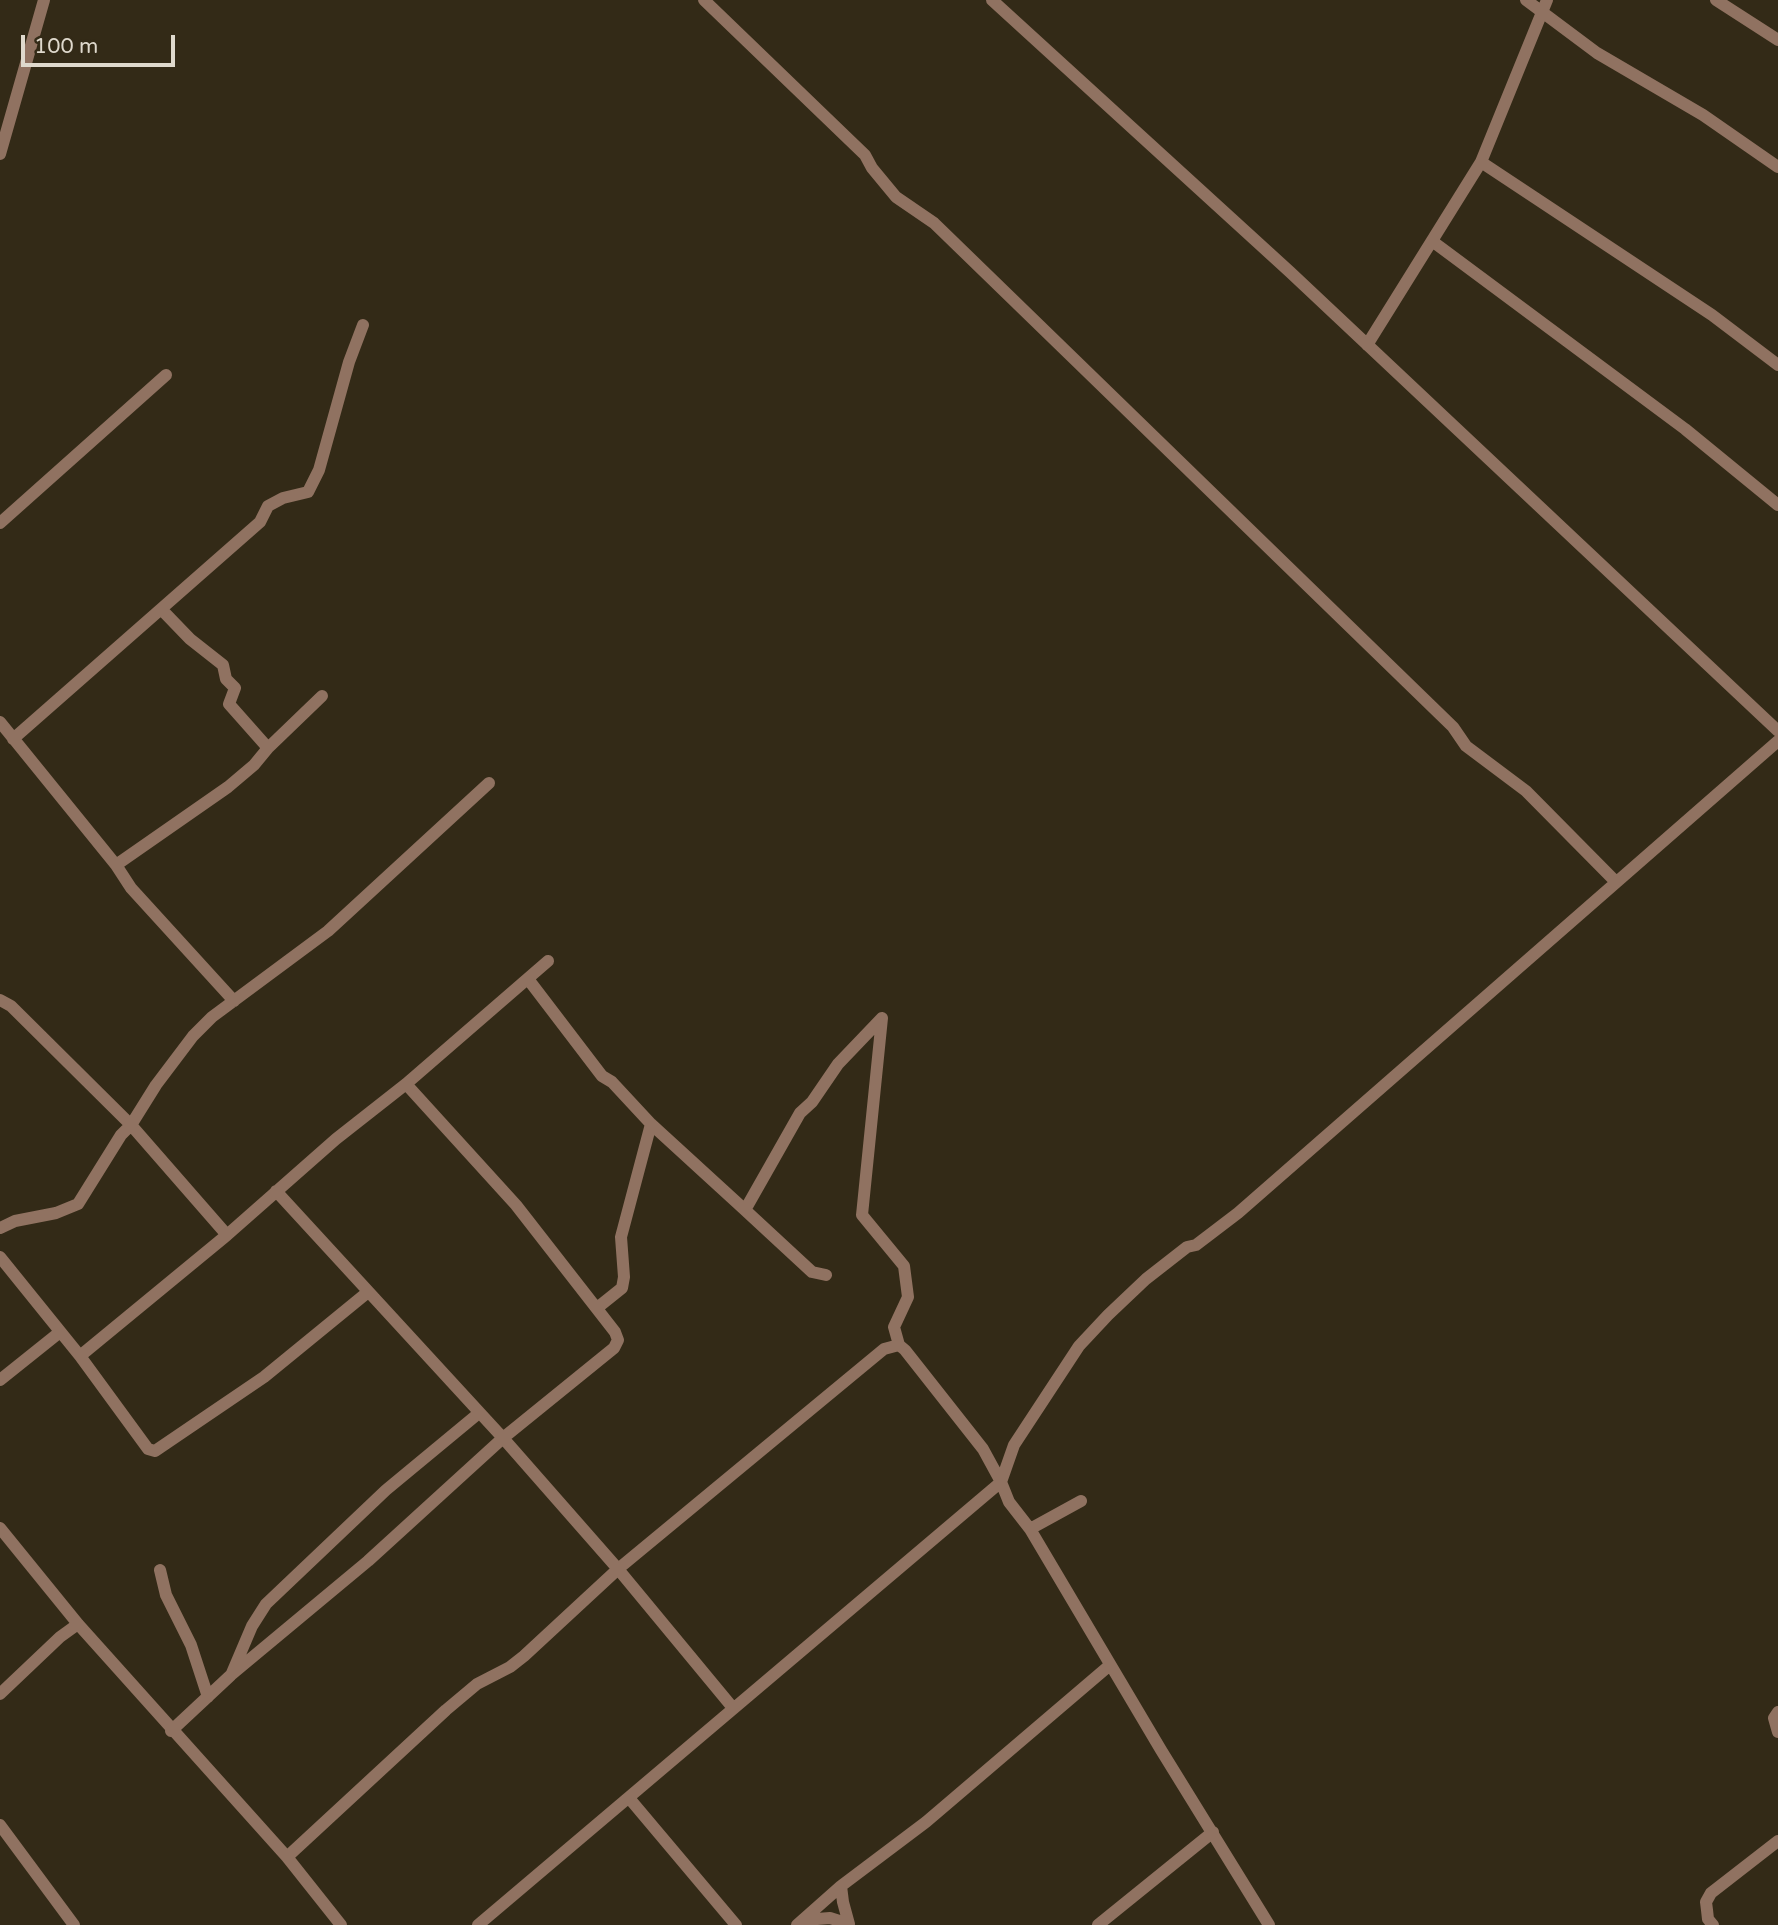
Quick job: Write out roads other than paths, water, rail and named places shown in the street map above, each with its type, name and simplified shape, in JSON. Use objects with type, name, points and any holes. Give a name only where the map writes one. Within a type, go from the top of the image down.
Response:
[{"type":"street","points":[[704,0],[865,155],[896,197],[934,223],[1453,727],[1466,747],[1493,764],[1526,791],[1616,882]]},
{"type":"street","points":[[992,0],[1007,6],[1778,731]]},
{"type":"street","points":[[1526,0],[1545,6],[1597,52],[1703,115],[1778,167]]},
{"type":"street","points":[[1716,0],[1778,40]]},
{"type":"street","points":[[0,154],[41,1]]},
{"type":"street","points":[[1367,345],[1481,162],[1545,6]]},
{"type":"street","points":[[1481,162],[1712,315],[1778,365]]},
{"type":"street","points":[[1432,241],[1685,429],[1778,505]]},
{"type":"street","points":[[13,739],[260,522],[268,506],[283,498],[308,492],[319,470],[349,362],[363,325]]},
{"type":"street","points":[[0,523],[166,375]]},
{"type":"street","points":[[162,610],[190,639],[222,665],[226,679],[235,688],[229,704],[268,748]]},
{"type":"street","points":[[116,865],[228,787],[254,765],[322,696]]},
{"type":"street","points":[[0,722],[140,898],[234,1001]]},
{"type":"street","points":[[478,1925],[1001,1482],[1014,1445],[1079,1346],[1146,1279],[1187,1247],[1196,1245],[1238,1213],[1778,741]]},
{"type":"street","points":[[0,1228],[15,1221],[56,1213],[78,1204],[121,1135],[131,1125],[156,1085],[193,1036],[234,1001],[328,931],[489,783]]},
{"type":"street","points":[[79,1356],[227,1235],[336,1139],[406,1084],[548,961]]},
{"type":"street","points":[[528,979],[598,1071],[612,1082],[651,1124],[813,1272],[826,1275]]},
{"type":"street","points":[[0,1000],[11,1006],[131,1125],[227,1235]]},
{"type":"street","points":[[745,1210],[800,1113],[812,1102],[838,1064],[882,1018],[862,1214],[904,1266],[908,1297],[894,1327],[899,1345],[982,1449],[1009,1502],[1030,1529],[1269,1925]]},
{"type":"street","points":[[171,1731],[231,1675],[368,1561],[503,1438],[614,1348],[618,1340],[597,1308],[516,1205],[406,1084]]},
{"type":"street","points":[[597,1308],[622,1288],[624,1277],[621,1237],[651,1124]]},
{"type":"street","points":[[276,1191],[503,1438],[618,1569],[733,1708]]},
{"type":"street","points":[[0,1257],[79,1356],[148,1449],[155,1451],[264,1377],[368,1292]]},
{"type":"street","points":[[0,1380],[60,1332]]},
{"type":"street","points":[[287,1857],[477,1684],[510,1667],[524,1656],[618,1569],[884,1349],[899,1345]]},
{"type":"street","points":[[231,1675],[252,1626],[266,1604],[386,1490],[479,1413]]},
{"type":"street","points":[[1030,1529],[1081,1501]]},
{"type":"street","points":[[0,1528],[78,1624],[171,1731],[287,1857],[341,1925]]},
{"type":"street","points":[[160,1570],[161,1583],[198,1662],[208,1697]]},
{"type":"street","points":[[0,1694],[60,1637],[78,1624]]},
{"type":"street","points":[[800,1923],[841,1886],[926,1822],[1110,1665]]},
{"type":"street","points":[[1778,1712],[1774,1718],[1778,1732]]},
{"type":"street","points":[[629,1798],[736,1925]]},
{"type":"street","points":[[0,1825],[74,1925]]},
{"type":"street","points":[[1098,1925],[1213,1832]]},
{"type":"street","points":[[1713,1925],[1708,1919],[1706,1902],[1711,1894],[1778,1841]]},
{"type":"street","points":[[841,1886],[850,1924]]},
{"type":"street","points":[[800,1923],[830,1918],[850,1924]]}]
